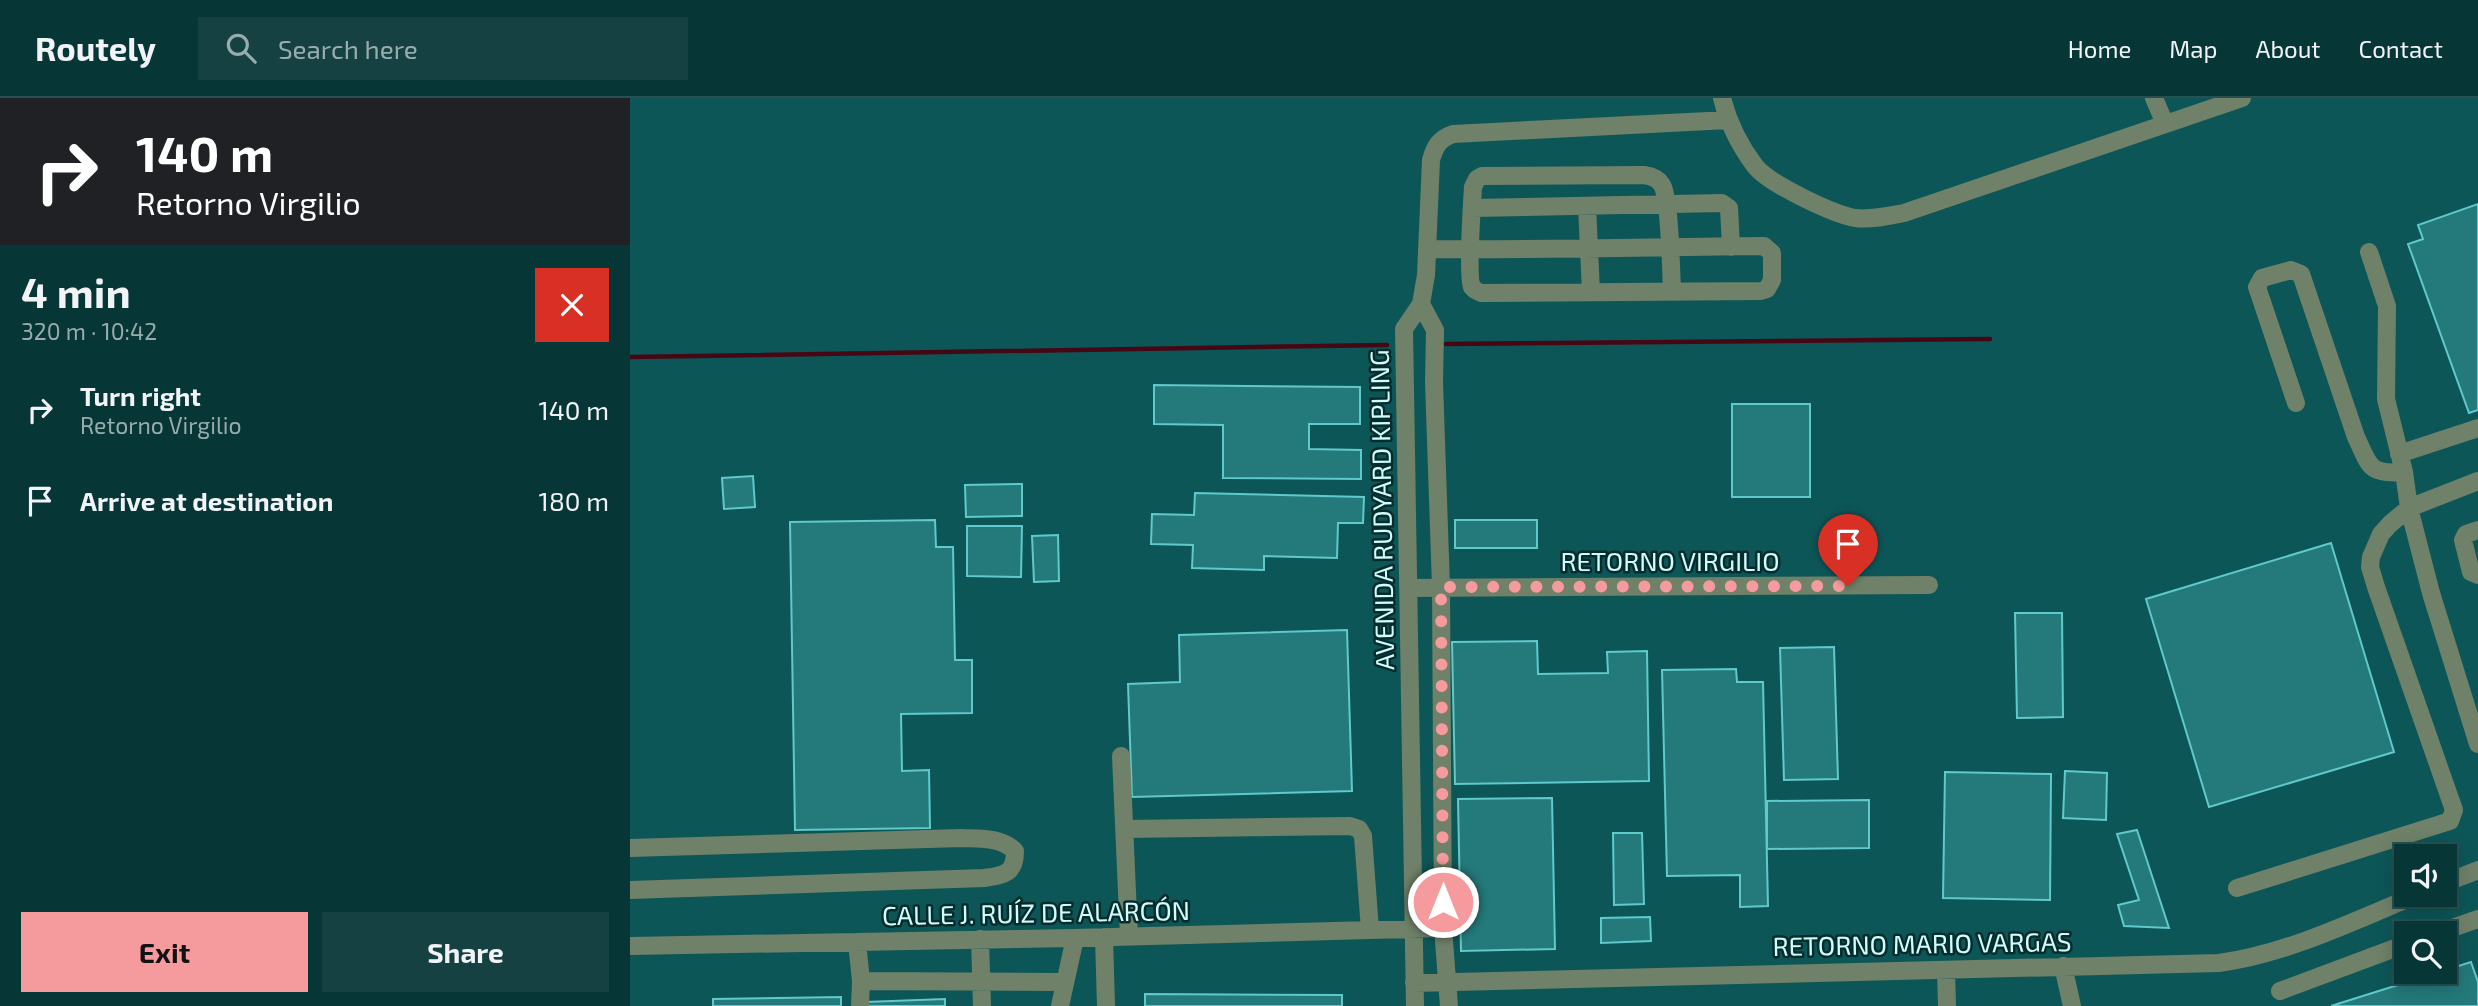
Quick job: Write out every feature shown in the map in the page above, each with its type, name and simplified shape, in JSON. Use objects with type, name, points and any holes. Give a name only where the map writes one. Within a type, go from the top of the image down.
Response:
[{"type":"street","points":[[1722,98],[1728,120],[1755,166],[1766,177],[1843,215],[1858,218],[1904,213],[2242,98]]},
{"type":"street","points":[[2154,98],[2165,124]]},
{"type":"street","points":[[1449,1006],[1443,928],[1441,587],[1434,382],[1435,330],[1421,304],[1429,249],[1431,160],[1435,147],[1443,138],[1453,134],[1728,120]]},
{"type":"street","points":[[1429,249],[1471,249],[1670,247],[1731,247],[1764,246],[1770,250],[1772,280],[1767,289],[1761,291],[1477,292],[1471,284],[1471,249],[1472,208],[1476,179],[1482,176],[1644,174],[1653,177],[1664,187],[1670,247],[1672,291]]},
{"type":"street","points":[[1472,208],[1726,204],[1729,208],[1731,247]]},
{"type":"street","points":[[1587,206],[1591,292]]},
{"type":"street","points":[[2369,252],[2387,306],[2386,399],[2404,472],[2409,508],[2431,593],[2478,744]]},
{"type":"street","points":[[2296,403],[2257,287],[2262,278],[2291,270],[2301,274],[2356,437],[2368,463],[2384,474],[2404,472]]},
{"type":"street","name":"AVENIDA RUDYARD KIPLING","points":[[1415,1006],[1404,329],[1421,304]]},
{"type":"street","points":[[1404,383],[1434,382]]},
{"type":"street","points":[[2399,454],[2478,428]]},
{"type":"street","points":[[2237,888],[2445,824],[2452,816],[2454,810],[2370,567],[2371,557],[2381,534],[2409,508],[2478,481]]},
{"type":"street","points":[[2478,530],[2466,534],[2463,540],[2472,572],[2478,575]]},
{"type":"street","name":"RETORNO VIRGILIO","points":[[1410,588],[1929,585]]},
{"type":"street","points":[[1121,756],[1129,937]]},
{"type":"street","points":[[1125,829],[1350,826],[1359,829],[1363,836],[1370,930]]},
{"type":"street","points":[[630,848],[961,838],[998,840],[1015,851],[1015,862],[1011,870],[1002,875],[984,878],[630,890]]},
{"type":"street","points":[[2457,878],[2478,870]]},
{"type":"street","name":"RETORNO MARIO VARGAS","points":[[1414,983],[2176,965],[2245,960],[2394,904]]},
{"type":"street","points":[[2457,926],[2478,919]]},
{"type":"street","name":"CALLE J. RUÍZ DE ALARCÓN","points":[[630,946],[1443,928]]},
{"type":"street","points":[[1104,937],[1106,1006]]},
{"type":"street","points":[[1060,1006],[1075,938]]},
{"type":"street","points":[[980,939],[982,1006]]},
{"type":"street","points":[[857,942],[861,981],[860,1006]]},
{"type":"street","points":[[2280,991],[2394,948]]},
{"type":"street","points":[[2063,966],[2072,1006]]},
{"type":"street","points":[[1946,970],[1947,1006]]},
{"type":"street","points":[[861,981],[1064,982]]},
{"type":"shaded area","points":[[630,98],[2478,98],[2478,1006],[630,1006]]},
{"type":"building","points":[[2478,204],[2478,410],[2469,413],[2408,244],[2423,239],[2418,225]]},
{"type":"building","points":[[1154,385],[1360,387],[1360,424],[1309,424],[1309,449],[1361,450],[1361,479],[1223,478],[1223,425],[1154,424]]},
{"type":"building","points":[[1732,404],[1810,404],[1810,497],[1732,497]]},
{"type":"building","points":[[753,476],[755,507],[724,509],[722,478]]},
{"type":"building","points":[[1022,484],[1022,516],[966,517],[965,485]]},
{"type":"building","points":[[1195,493],[1364,497],[1363,523],[1338,523],[1337,558],[1264,556],[1264,570],[1192,568],[1193,545],[1151,544],[1152,514],[1194,515]]},
{"type":"building","points":[[935,520],[936,547],[953,547],[955,660],[972,660],[972,713],[901,714],[902,771],[929,770],[930,828],[795,830],[790,522]]},
{"type":"building","points":[[1455,520],[1537,520],[1537,548],[1455,548]]},
{"type":"building","points":[[967,526],[1022,526],[1021,577],[967,576]]},
{"type":"building","points":[[1058,535],[1059,581],[1034,582],[1032,536]]},
{"type":"building","points":[[2331,543],[2394,752],[2209,807],[2146,599]]},
{"type":"building","points":[[2015,613],[2062,613],[2063,717],[2017,718]]},
{"type":"building","points":[[1347,630],[1352,791],[1132,797],[1128,684],[1180,682],[1179,635]]},
{"type":"building","points":[[1537,641],[1538,674],[1608,673],[1607,652],[1647,651],[1649,781],[1455,784],[1452,642]]},
{"type":"building","points":[[1834,647],[1838,779],[1784,780],[1780,648]]},
{"type":"building","points":[[1736,669],[1737,682],[1763,682],[1768,906],[1740,907],[1740,875],[1667,876],[1662,670]]},
{"type":"building","points":[[2065,771],[2107,773],[2106,820],[2063,818]]},
{"type":"building","points":[[1945,772],[2051,774],[2050,900],[1943,898]]},
{"type":"building","points":[[1552,798],[1555,949],[1461,951],[1458,799]]},
{"type":"building","points":[[1869,800],[1869,848],[1767,849],[1767,801]]},
{"type":"building","points":[[2137,830],[2169,928],[2124,926],[2118,905],[2139,900],[2117,834]]},
{"type":"building","points":[[1613,833],[1642,833],[1644,904],[1614,905]]},
{"type":"building","points":[[1650,917],[1651,941],[1601,943],[1601,918]]},
{"type":"building","points":[[2471,962],[2478,982],[2478,1006],[2331,1006],[2401,984],[2457,984],[2457,966]]},
{"type":"building","points":[[1145,994],[1342,995],[1342,1006],[1145,1006]]},
{"type":"building","points":[[841,997],[841,1006],[713,1006],[713,999]]},
{"type":"building","points":[[945,999],[945,1006],[867,1006],[866,1002]]},
{"type":"waterway","points":[[1446,344],[1990,339]]},
{"type":"waterway","points":[[630,357],[1387,345]]},
{"type":"route","points":[[1443,902],[1441,587],[1848,586]]}]
